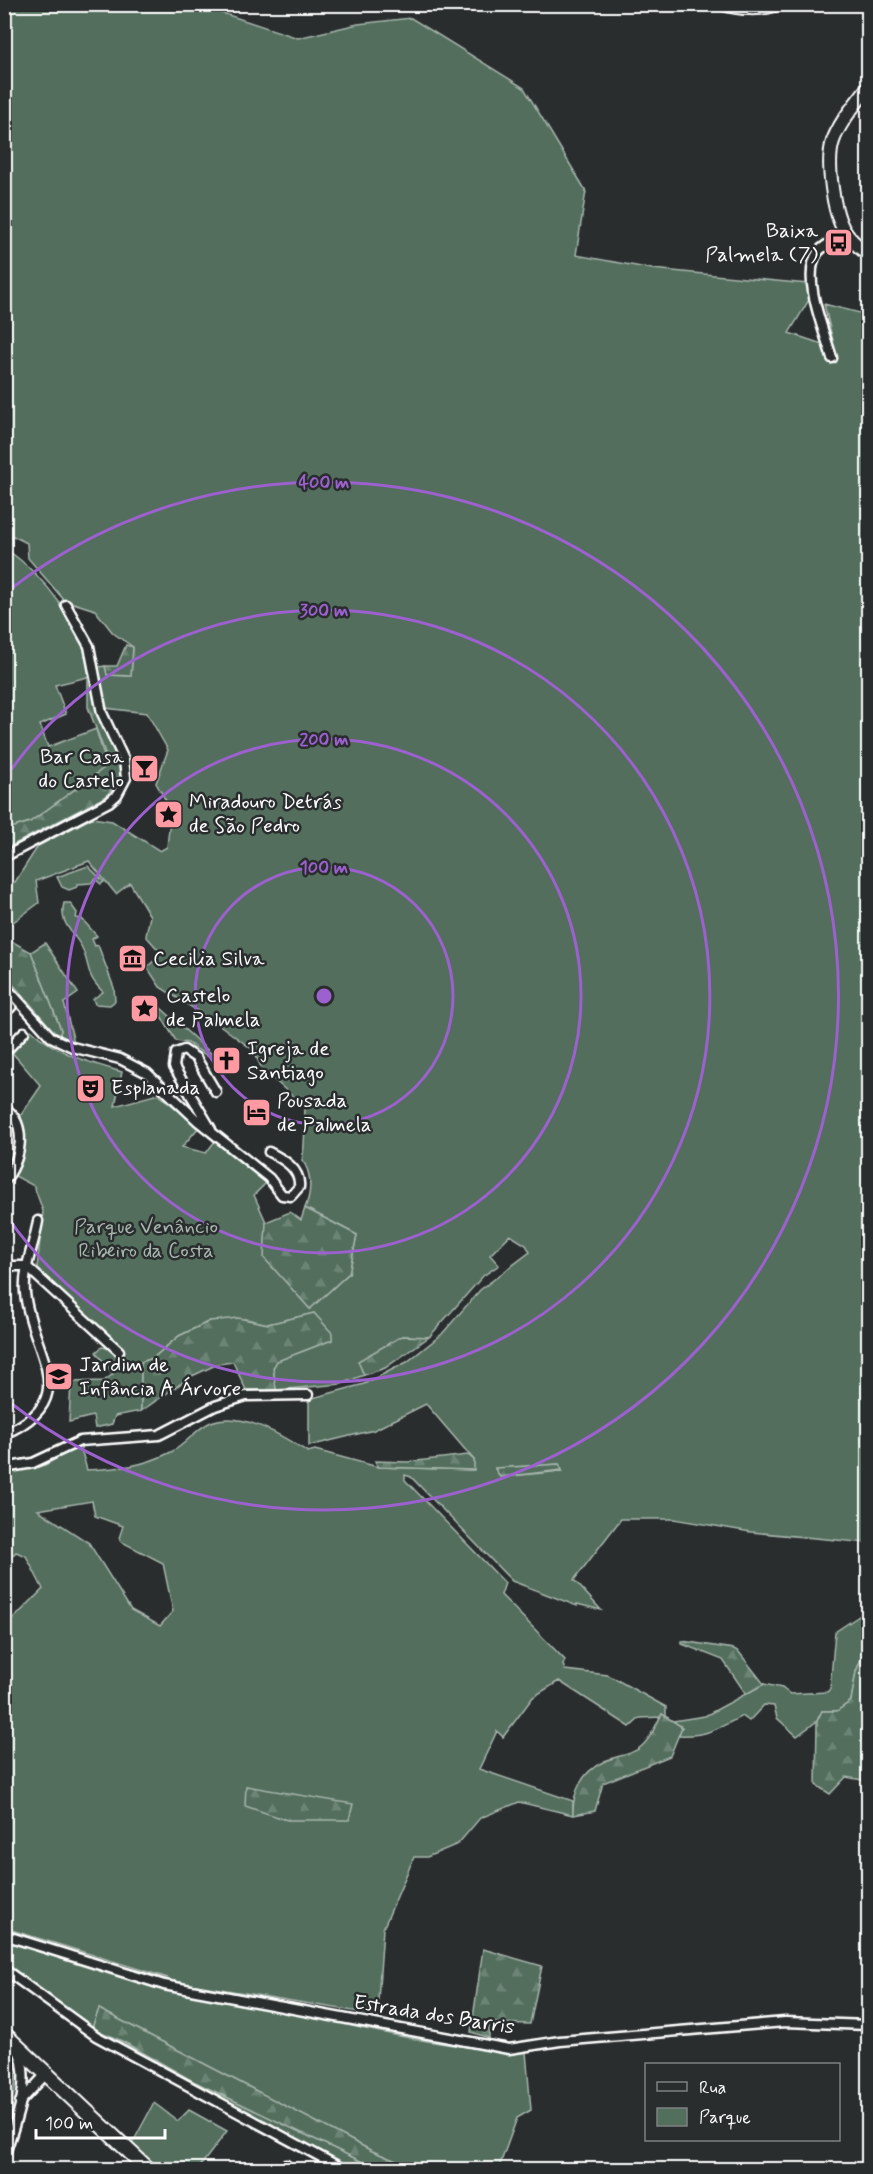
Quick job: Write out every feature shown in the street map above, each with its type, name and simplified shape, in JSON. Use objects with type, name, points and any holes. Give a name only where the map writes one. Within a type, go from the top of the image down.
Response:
[{"type":"main road","points":[[4,2034],[149,2169]]},
{"type":"street","points":[[724,4],[734,8],[767,8],[778,4]]},
{"type":"street","points":[[868,87],[837,132],[831,155],[837,211],[846,234],[868,254]]},
{"type":"street","points":[[832,358],[813,293],[812,270],[818,253],[846,234]]},
{"type":"street","points":[[4,857],[109,802],[117,795],[126,774],[121,753],[102,713],[89,646],[66,605]]},
{"type":"street","points":[[4,985],[51,1037],[72,1047],[135,1065],[269,1178],[282,1195],[291,1196],[299,1188],[297,1175],[286,1162],[268,1152]]},
{"type":"street","points":[[5,1050],[24,1032]]},
{"type":"street","points":[[216,1092],[192,1053],[184,1050],[176,1053],[174,1068],[216,1135]]},
{"type":"street","points":[[4,1181],[14,1167],[20,1127],[14,1114],[6,1112]]},
{"type":"street","points":[[4,1434],[35,1416],[42,1409],[48,1393],[47,1372],[27,1305],[26,1266],[38,1221]]},
{"type":"street","points":[[4,1266],[26,1266],[119,1351]]},
{"type":"street","points":[[4,1468],[33,1463],[80,1441],[159,1435],[215,1406],[246,1395],[308,1395]]},
{"type":"street","name":"Estrada dos Barris","points":[[4,1935],[164,1985],[509,2049],[560,2041],[785,2022],[868,2025]]},
{"type":"street","points":[[4,1969],[96,2036],[345,2169]]},
{"type":"street","points":[[4,2157],[20,2102],[24,2074],[17,2045]]},
{"type":"street","points":[[20,2102],[47,2073]]},
{"type":"shaded area","name":"Jardim de Infância A Árvore","points":[[64,1362],[68,1389],[52,1391],[49,1365]]},
{"type":"green space","name":"Parque Venâncio Ribeiro da Costa","points":[[5,5],[198,5],[298,38],[358,24],[411,18],[524,88],[586,191],[576,255],[652,269],[818,285],[789,333],[822,344],[833,341],[824,304],[868,315],[868,1543],[751,1532],[674,1519],[621,1519],[574,1580],[601,1610],[577,1604],[577,1606],[512,1581],[411,1477],[405,1475],[405,1480],[505,1583],[501,1595],[565,1660],[563,1665],[565,1670],[608,1675],[666,1707],[666,1717],[662,1714],[661,1717],[640,1718],[630,1727],[559,1681],[533,1697],[503,1737],[497,1731],[479,1769],[573,1801],[573,1815],[519,1802],[480,1818],[458,1844],[427,1857],[414,1857],[383,1929],[377,2015],[190,1984],[315,2017],[399,2036],[483,2049],[526,2052],[531,2110],[517,2118],[498,2170],[415,2169],[372,2151],[99,2009],[92,2028],[5,1963],[5,1937],[168,1978],[5,1928],[5,1623],[8,1624],[43,1589],[26,1556],[16,1552],[5,1563],[5,1474],[45,1465],[80,1445],[87,1470],[140,1464],[171,1452],[206,1425],[223,1419],[249,1422],[262,1427],[308,1452],[315,1450],[378,1467],[473,1470],[474,1460],[426,1404],[374,1430],[309,1446],[309,1399],[364,1384],[407,1362],[442,1334],[480,1290],[530,1252],[526,1245],[510,1235],[490,1255],[499,1265],[483,1276],[429,1337],[402,1336],[359,1361],[364,1375],[341,1384],[276,1390],[273,1368],[277,1361],[332,1340],[314,1313],[268,1324],[246,1319],[210,1321],[179,1336],[153,1358],[141,1362],[141,1411],[115,1416],[112,1424],[95,1428],[93,1416],[69,1422],[71,1382],[104,1381],[113,1374],[96,1352],[102,1347],[117,1350],[90,1326],[37,1268],[43,1211],[34,1186],[13,1175],[22,1153],[21,1115],[41,1086],[10,1050],[31,1030],[62,1051],[85,1061],[122,1072],[115,1106],[158,1094],[199,1127],[182,1147],[206,1153],[215,1141],[266,1183],[254,1195],[266,1222],[265,1258],[310,1309],[349,1273],[357,1235],[305,1208],[310,1184],[308,1171],[302,1160],[305,1107],[262,1069],[253,1050],[221,1026],[160,987],[147,967],[162,954],[146,936],[150,916],[130,883],[116,894],[89,861],[36,881],[39,903],[5,928],[5,884],[15,882],[38,846],[92,818],[112,821],[160,851],[167,847],[171,810],[156,783],[168,750],[147,713],[105,708],[98,667],[105,666],[108,675],[131,676],[133,647],[113,633],[95,610],[64,600],[28,558],[27,543],[13,536],[5,544]],"holes":[[[559,1464],[562,1471],[500,1477],[495,1469]],[[92,1501],[95,1516],[123,1526],[119,1538],[122,1542],[163,1563],[173,1611],[160,1626],[131,1610],[89,1543],[38,1510]]]},
{"type":"green space","points":[[5,548],[35,573],[60,604],[80,639],[92,676],[55,685],[66,714],[40,725],[48,747],[96,729],[107,766],[30,822],[5,830]]},
{"type":"green space","points":[[126,645],[133,647],[131,676],[107,675],[105,666],[117,666]]},
{"type":"green space","points":[[88,676],[92,676],[96,707],[123,770],[117,785],[103,798],[5,849],[5,830],[30,822],[107,766],[104,750],[88,707]]},
{"type":"green space","points":[[88,866],[104,882],[101,884],[95,879],[91,883],[77,884],[77,887],[69,890],[62,887],[57,877]]},
{"type":"green space","points":[[64,903],[70,903],[77,913],[76,918],[82,919],[97,936],[92,939],[95,946],[98,945],[114,988],[115,1001],[110,1005],[95,1004],[93,999],[103,992],[91,977],[83,950],[63,917]]},
{"type":"green space","points":[[4,937],[31,952],[61,1030],[59,1037],[5,975]]},
{"type":"green space","points":[[45,943],[78,993],[64,1003],[74,1042],[59,1037],[61,1030],[31,952]]},
{"type":"green space","points":[[161,1008],[213,1055],[210,1058],[188,1043],[176,1041],[161,1016]]},
{"type":"green space","points":[[305,1208],[357,1235],[349,1273],[310,1309],[264,1258],[266,1222],[290,1212],[301,1220]]},
{"type":"green space","points":[[314,1313],[332,1333],[332,1340],[277,1361],[273,1368],[276,1390],[246,1390],[233,1362],[218,1364],[192,1376],[141,1411],[141,1362],[153,1358],[179,1336],[210,1321],[238,1318],[268,1324]]},
{"type":"green space","points":[[402,1336],[429,1337],[385,1368],[364,1375],[358,1361]]},
{"type":"green space","points":[[468,1455],[474,1460],[474,1470],[378,1467],[375,1461],[408,1462]]},
{"type":"green space","points":[[559,1464],[562,1470],[500,1477],[495,1468]]},
{"type":"green space","points":[[862,1614],[868,1617],[868,1641],[856,1672],[851,1701],[837,1711],[822,1711],[817,1721],[797,1736],[777,1718],[774,1706],[764,1705],[749,1721],[742,1716],[704,1733],[679,1735],[681,1727],[673,1721],[705,1716],[764,1684],[782,1688],[790,1694],[827,1692],[830,1689],[835,1632]]},
{"type":"green space","points":[[682,1641],[734,1649],[739,1652],[764,1684],[746,1694],[723,1660],[682,1644]]},
{"type":"green space","points":[[868,1641],[868,1781],[846,1777],[830,1794],[816,1785],[817,1721],[822,1711],[837,1711],[851,1701],[856,1672]]},
{"type":"green space","points":[[662,1714],[682,1727],[670,1756],[603,1783],[595,1811],[573,1815],[574,1799],[589,1771],[603,1762],[630,1753],[642,1746]]},
{"type":"green space","points":[[246,1786],[353,1804],[349,1820],[287,1820],[245,1806]]},
{"type":"green space","points":[[483,1949],[542,1966],[530,2024],[489,2023],[489,2038],[471,2032]]},
{"type":"green space","points":[[99,2009],[372,2151],[415,2169],[369,2169],[369,2165],[191,2080],[124,2042],[92,2028]]},
{"type":"green space","points":[[92,2028],[124,2042],[191,2080],[369,2165],[369,2169],[354,2169]]},
{"type":"green space","points":[[4,2049],[11,2057],[16,2075],[14,2094],[6,2124]]},
{"type":"green space","points":[[154,2103],[178,2121],[189,2110],[227,2131],[198,2169],[158,2169],[132,2144]]},
{"type":"place","name":"Baixa Palmela (7)","points":[[839,243]]},
{"type":"place","name":"Bar Casa do Castelo","points":[[145,769]]},
{"type":"place","name":"Miradouro Detrás de São Pedro","points":[[168,814]]},
{"type":"place","name":"Cecilia Silva","points":[[132,959]]},
{"type":"place","name":"Castelo de Palmela","points":[[145,1008]]},
{"type":"place","name":"Igreja de Santiago","points":[[226,1061]]},
{"type":"place","name":"Esplanada","points":[[90,1088]]},
{"type":"place","name":"Pousada de Palmela","points":[[256,1113]]},
{"type":"place","name":"Jardim de Infância A Árvore","points":[[58,1377]]}]
